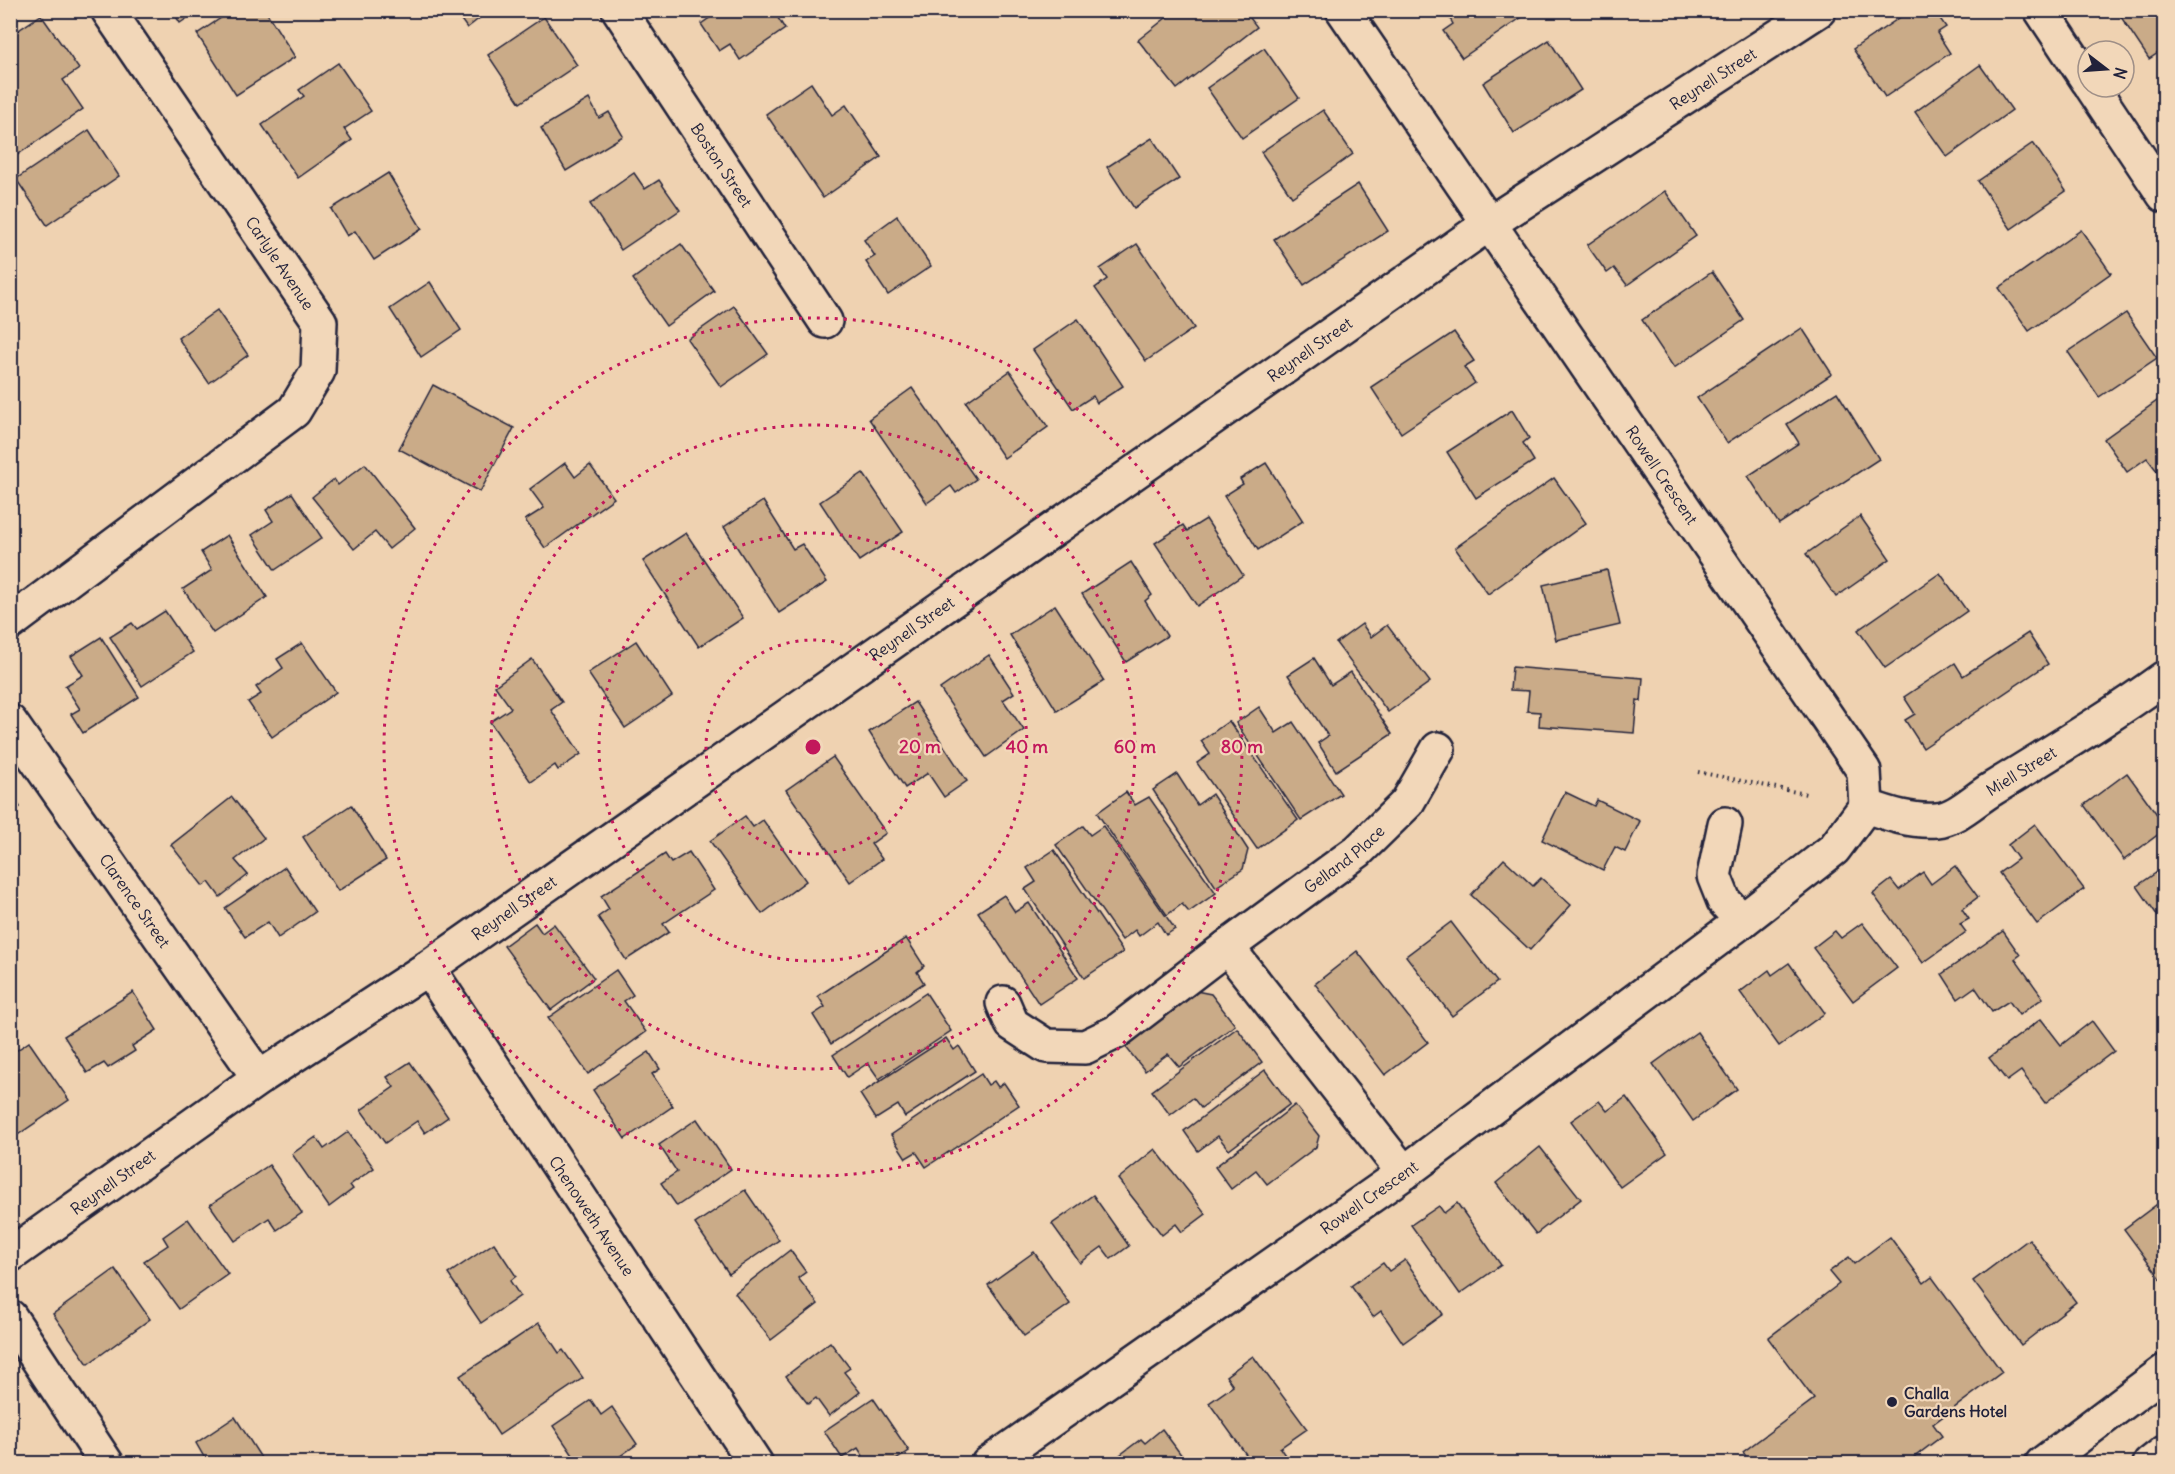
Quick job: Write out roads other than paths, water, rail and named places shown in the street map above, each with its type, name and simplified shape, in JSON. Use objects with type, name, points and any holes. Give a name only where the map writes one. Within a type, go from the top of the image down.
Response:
[{"type":"street","name":"Carlyle Avenue","points":[[10,623],[294,411],[318,371],[320,322],[108,10]]},
{"type":"street","name":"Boston Street","points":[[619,10],[825,321]]},
{"type":"street","name":"Rowell Crescent","points":[[988,1464],[1404,1173],[1742,921],[1834,849],[1866,806],[1864,771],[1343,10]]},
{"type":"street","name":"Reynell Street","points":[[10,1255],[259,1078],[428,968],[1490,223],[1819,10]]},
{"type":"street","points":[[2041,10],[2076,63]]},
{"type":"street","points":[[2100,99],[2164,195]]},
{"type":"street","name":"Miell Street","points":[[1866,806],[1908,818],[1938,820],[1957,813],[1981,795],[2115,713],[2164,678]]},
{"type":"street","name":"Clarence Street","points":[[10,722],[259,1078]]},
{"type":"street","name":"Gelland Place","points":[[1003,1003],[1012,1024],[1046,1046],[1085,1047],[1116,1032],[1227,947],[1358,852],[1407,803],[1438,749]]},
{"type":"street","points":[[1725,824],[1713,876],[1724,901],[1742,921]]},
{"type":"street","points":[[1227,947],[1404,1173]]},
{"type":"street","name":"Chenoweth Avenue","points":[[428,968],[756,1464]]},
{"type":"street","points":[[10,1317],[107,1464]]},
{"type":"street","points":[[2042,1464],[2164,1372]]},
{"type":"street","points":[[2150,1464],[2164,1453]]},
{"type":"place","name":"Challa Gardens Hotel","points":[[1892,1402]]}]
